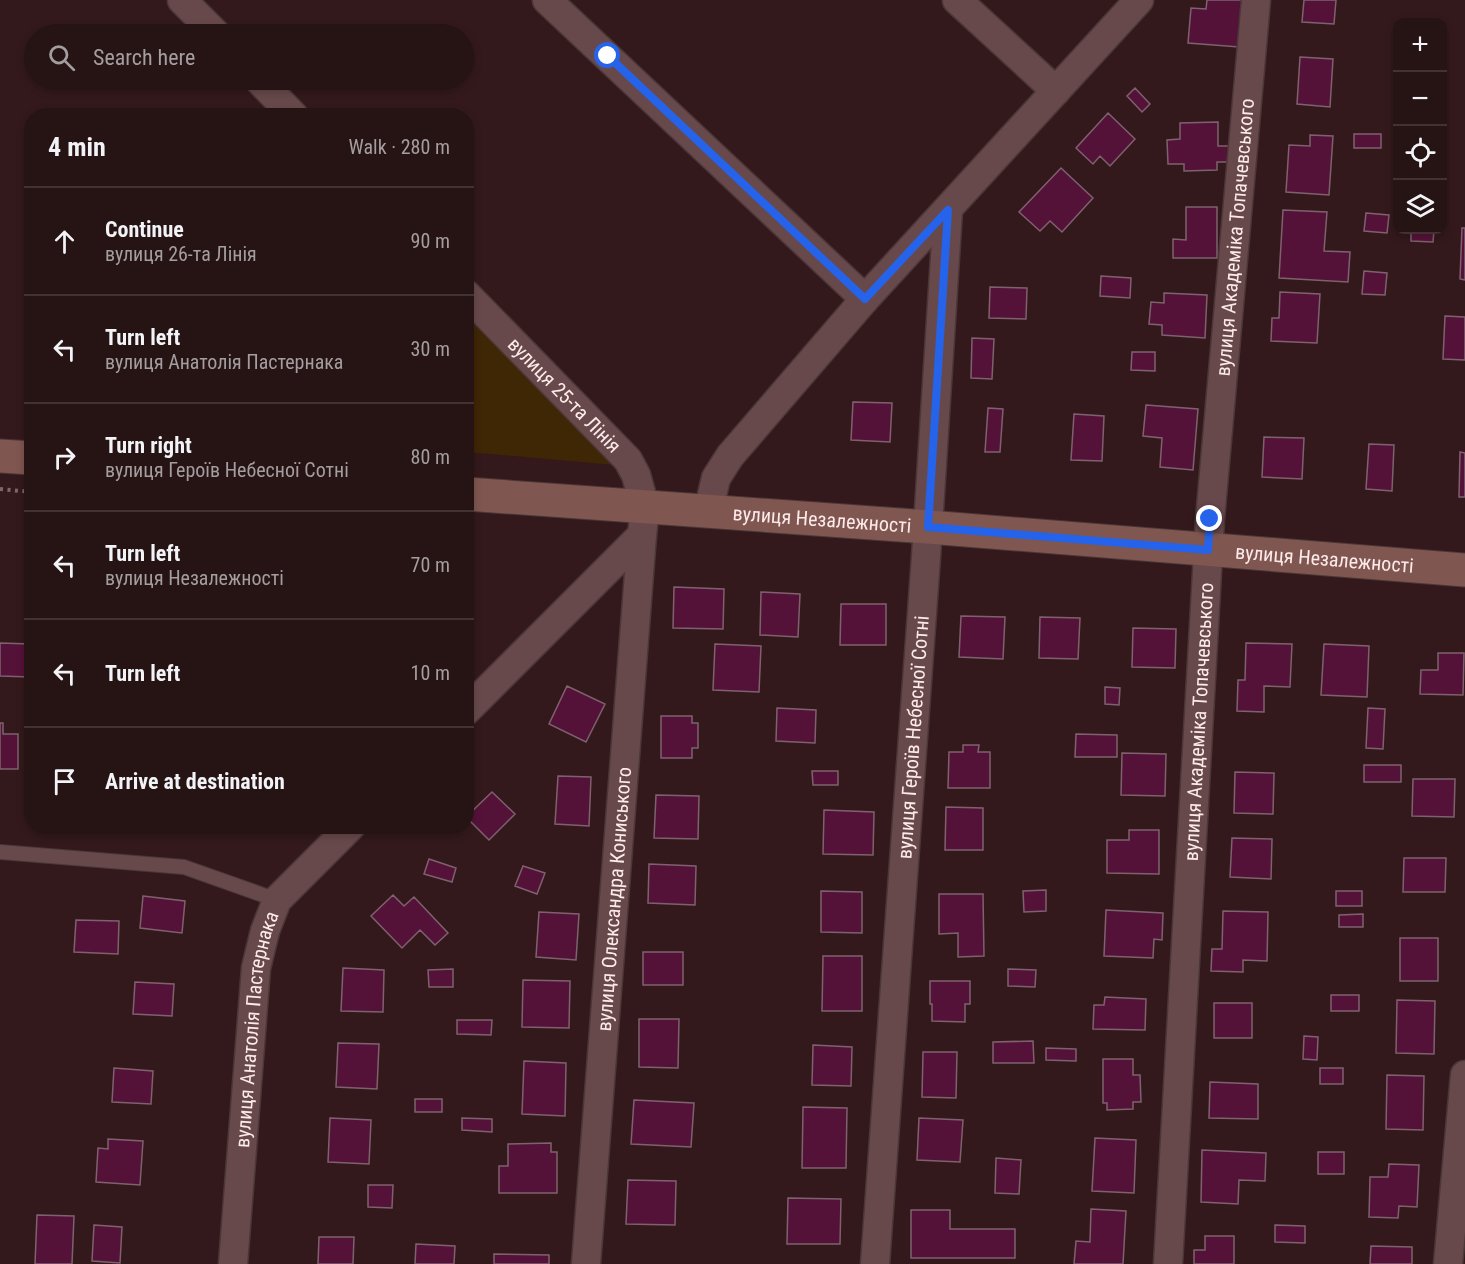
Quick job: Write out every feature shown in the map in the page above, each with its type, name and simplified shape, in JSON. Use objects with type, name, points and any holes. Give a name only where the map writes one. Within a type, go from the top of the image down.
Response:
[{"type":"main road","points":[[0,456],[24,458]]},
{"type":"main road","name":"вулиця Незалежності","points":[[474,495],[643,521],[710,512],[1465,570]]},
{"type":"street","points":[[182,0],[206,24]]},
{"type":"street","points":[[547,0],[865,299]]},
{"type":"street","points":[[957,0],[1056,91]]},
{"type":"street","points":[[710,512],[716,478],[730,456],[865,299],[1139,0]]},
{"type":"street","name":"вулиця Академіка Топачевського","points":[[1168,1264],[1208,550],[1256,0]]},
{"type":"street","points":[[269,90],[286,108]]},
{"type":"street","name":"вулиця Героїв Небесної Сотні","points":[[875,1264],[928,527],[948,210]]},
{"type":"street","name":"вулиця 25-та Лінія","points":[[474,302],[628,460],[636,475],[643,521]]},
{"type":"street","points":[[474,702],[643,521]]},
{"type":"street","name":"вулиця Олександра Кониського","points":[[586,1264],[643,521]]},
{"type":"street","name":"вулиця Анатолія Пастернака","points":[[233,1264],[256,968],[265,931],[278,900],[343,834]]},
{"type":"street","points":[[1448,1264],[1465,1075]]},
{"type":"lane","points":[[0,852],[184,867],[278,900]]},
{"type":"path","points":[[0,489],[24,491]]},
{"type":"shaded area","points":[[474,322],[615,465],[474,453]]},
{"type":"building","points":[[1207,0],[1242,0],[1239,47],[1188,43],[1191,8],[1206,9]]},
{"type":"building","points":[[1304,0],[1336,0],[1334,24],[1302,22]]},
{"type":"building","points":[[1300,57],[1333,59],[1330,107],[1297,104]]},
{"type":"building","points":[[1135,88],[1150,104],[1142,112],[1127,96]]},
{"type":"building","points":[[1108,113],[1135,139],[1110,166],[1100,156],[1093,164],[1076,148]]},
{"type":"building","points":[[1218,122],[1218,146],[1229,146],[1229,162],[1217,162],[1217,170],[1184,171],[1184,164],[1168,164],[1167,140],[1180,139],[1180,123]]},
{"type":"building","points":[[1354,134],[1381,134],[1381,148],[1354,148]]},
{"type":"building","points":[[1310,135],[1333,136],[1329,195],[1286,192],[1289,145],[1310,146]]},
{"type":"building","points":[[1061,168],[1093,198],[1062,232],[1050,221],[1040,231],[1019,212]]},
{"type":"building","points":[[1186,207],[1217,207],[1217,258],[1173,258],[1173,239],[1186,240]]},
{"type":"building","points":[[1283,210],[1327,212],[1324,251],[1350,252],[1348,282],[1279,278]]},
{"type":"building","points":[[1366,213],[1389,215],[1387,233],[1364,231]]},
{"type":"building","points":[[1462,228],[1465,228],[1465,280],[1460,279]]},
{"type":"building","points":[[1411,234],[1434,234],[1433,242],[1411,241]]},
{"type":"building","points":[[1364,271],[1387,273],[1385,295],[1362,294]]},
{"type":"building","points":[[1101,276],[1131,278],[1130,298],[1100,296]]},
{"type":"building","points":[[990,287],[1027,288],[1026,319],[989,318]]},
{"type":"building","points":[[1280,292],[1320,294],[1317,343],[1271,341],[1272,318],[1279,318]]},
{"type":"building","points":[[1164,293],[1207,295],[1205,338],[1162,335],[1162,325],[1149,324],[1151,302],[1164,303]]},
{"type":"building","points":[[1445,316],[1465,317],[1465,360],[1443,359]]},
{"type":"building","points":[[972,338],[994,339],[992,379],[971,378]]},
{"type":"building","points":[[1132,352],[1155,352],[1155,371],[1131,370]]},
{"type":"building","points":[[853,402],[892,403],[890,442],[851,440]]},
{"type":"building","points":[[1146,405],[1198,409],[1193,470],[1160,467],[1162,438],[1143,436]]},
{"type":"building","points":[[988,408],[1003,409],[1000,452],[985,452]]},
{"type":"building","points":[[1074,414],[1104,416],[1102,461],[1071,460]]},
{"type":"building","points":[[1264,437],[1304,438],[1302,479],[1262,477]]},
{"type":"building","points":[[1369,444],[1394,445],[1392,491],[1366,489]]},
{"type":"building","points":[[1460,452],[1465,453],[1465,497],[1459,497]]},
{"type":"building","points":[[674,587],[724,589],[723,629],[673,628]]},
{"type":"building","points":[[761,592],[800,594],[798,637],[760,635]]},
{"type":"building","points":[[841,604],[886,604],[886,645],[840,645]]},
{"type":"building","points":[[961,616],[1005,617],[1003,659],[959,657]]},
{"type":"building","points":[[1040,617],[1080,618],[1078,659],[1039,658]]},
{"type":"building","points":[[1133,628],[1176,629],[1175,668],[1132,667]]},
{"type":"building","points":[[0,643],[24,644],[24,677],[0,676]]},
{"type":"building","points":[[1246,643],[1292,644],[1290,687],[1264,686],[1264,712],[1237,711],[1238,680],[1245,680]]},
{"type":"building","points":[[715,644],[761,646],[759,692],[713,690]]},
{"type":"building","points":[[1324,644],[1369,646],[1367,697],[1321,695]]},
{"type":"building","points":[[1438,653],[1464,653],[1463,695],[1420,694],[1421,670],[1438,670]]},
{"type":"building","points":[[567,686],[605,704],[586,742],[549,724]]},
{"type":"building","points":[[1105,687],[1120,688],[1119,705],[1105,704]]},
{"type":"building","points":[[777,708],[816,710],[815,743],[776,741]]},
{"type":"building","points":[[1368,708],[1385,709],[1383,749],[1366,748]]},
{"type":"building","points":[[661,716],[692,716],[692,723],[698,723],[698,748],[692,748],[692,758],[661,758]]},
{"type":"building","points":[[0,723],[3,723],[3,734],[18,734],[18,769],[0,769]]},
{"type":"building","points":[[1076,734],[1117,735],[1117,757],[1075,757]]},
{"type":"building","points":[[963,745],[979,745],[978,752],[990,752],[990,788],[948,788],[949,752],[963,752]]},
{"type":"building","points":[[1122,753],[1166,754],[1165,796],[1121,795]]},
{"type":"building","points":[[1364,765],[1401,765],[1401,782],[1364,782]]},
{"type":"building","points":[[812,771],[838,771],[838,785],[813,785]]},
{"type":"building","points":[[1235,772],[1274,773],[1273,814],[1234,813]]},
{"type":"building","points":[[558,776],[591,777],[589,826],[555,824]]},
{"type":"building","points":[[1413,779],[1455,779],[1454,817],[1412,816]]},
{"type":"building","points":[[492,792],[515,814],[489,840],[474,825],[474,809]]},
{"type":"building","points":[[656,795],[699,796],[698,839],[654,838]]},
{"type":"building","points":[[946,807],[983,808],[983,850],[945,850]]},
{"type":"building","points":[[824,810],[874,812],[873,855],[823,854]]},
{"type":"building","points":[[1129,830],[1159,830],[1159,874],[1107,873],[1107,840],[1129,840]]},
{"type":"building","points":[[1232,838],[1272,839],[1271,879],[1230,877]]},
{"type":"building","points":[[1404,858],[1446,858],[1445,892],[1403,892]]},
{"type":"building","points":[[429,859],[456,868],[452,882],[424,874]]},
{"type":"building","points":[[649,864],[696,866],[695,905],[648,903]]},
{"type":"building","points":[[523,866],[545,873],[537,894],[515,886]]},
{"type":"building","points":[[1046,890],[1046,911],[1024,912],[1023,891]]},
{"type":"building","points":[[821,891],[862,892],[862,933],[821,932]]},
{"type":"building","points":[[1336,891],[1362,891],[1362,906],[1336,906]]},
{"type":"building","points":[[939,894],[983,894],[984,956],[958,957],[958,933],[939,934]]},
{"type":"building","points":[[393,895],[404,906],[414,897],[448,933],[435,945],[420,930],[402,948],[371,916]]},
{"type":"building","points":[[143,896],[185,901],[182,933],[140,928]]},
{"type":"building","points":[[1106,910],[1163,913],[1162,940],[1154,939],[1153,958],[1104,956]]},
{"type":"building","points":[[1223,911],[1268,912],[1267,961],[1243,960],[1243,972],[1211,971],[1212,949],[1222,949]]},
{"type":"building","points":[[539,912],[579,914],[576,960],[536,957]]},
{"type":"building","points":[[1363,914],[1363,927],[1339,927],[1339,915]]},
{"type":"building","points":[[76,920],[119,921],[118,954],[74,952]]},
{"type":"building","points":[[1400,938],[1438,938],[1438,981],[1400,981]]},
{"type":"building","points":[[643,952],[683,952],[683,985],[643,985]]},
{"type":"building","points":[[823,956],[862,956],[862,1011],[822,1011]]},
{"type":"building","points":[[343,968],[384,970],[383,1012],[341,1011]]},
{"type":"building","points":[[453,969],[453,987],[429,987],[428,970]]},
{"type":"building","points":[[1008,969],[1036,970],[1035,987],[1008,986]]},
{"type":"building","points":[[523,980],[570,981],[569,1028],[522,1027]]},
{"type":"building","points":[[930,981],[970,981],[970,1004],[965,1004],[965,1022],[932,1021]]},
{"type":"building","points":[[135,982],[174,984],[172,1016],[133,1014]]},
{"type":"building","points":[[1331,995],[1359,995],[1359,1011],[1331,1011]]},
{"type":"building","points":[[1105,997],[1146,999],[1145,1030],[1093,1029],[1094,1005],[1104,1005]]},
{"type":"building","points":[[1397,1000],[1435,1001],[1434,1054],[1396,1053]]},
{"type":"building","points":[[1214,1003],[1252,1003],[1252,1038],[1214,1038]]},
{"type":"building","points":[[639,1019],[679,1019],[678,1068],[639,1067]]},
{"type":"building","points":[[457,1020],[492,1020],[491,1035],[457,1034]]},
{"type":"building","points":[[1304,1036],[1318,1037],[1317,1060],[1303,1059]]},
{"type":"building","points":[[1033,1041],[1034,1063],[993,1063],[993,1042]]},
{"type":"building","points":[[338,1043],[379,1044],[377,1089],[336,1087]]},
{"type":"building","points":[[813,1045],[852,1047],[851,1086],[812,1085]]},
{"type":"building","points":[[1046,1048],[1076,1049],[1076,1061],[1046,1060]]},
{"type":"building","points":[[923,1052],[957,1052],[956,1098],[922,1097]]},
{"type":"building","points":[[1103,1059],[1133,1059],[1133,1075],[1140,1075],[1141,1102],[1133,1102],[1133,1109],[1107,1110],[1107,1103],[1103,1103]]},
{"type":"building","points":[[524,1061],[566,1063],[565,1116],[522,1114]]},
{"type":"building","points":[[114,1068],[153,1071],[151,1104],[112,1102]]},
{"type":"building","points":[[1320,1068],[1343,1068],[1343,1084],[1320,1084]]},
{"type":"building","points":[[1387,1075],[1424,1076],[1423,1130],[1386,1129]]},
{"type":"building","points":[[1210,1082],[1258,1084],[1258,1119],[1209,1118]]},
{"type":"building","points":[[415,1099],[442,1099],[442,1112],[415,1112]]},
{"type":"building","points":[[634,1100],[694,1103],[691,1147],[631,1144]]},
{"type":"building","points":[[803,1107],[847,1108],[846,1168],[802,1168]]},
{"type":"building","points":[[330,1118],[371,1120],[369,1164],[328,1162]]},
{"type":"building","points":[[462,1118],[492,1119],[492,1132],[462,1130]]},
{"type":"building","points":[[919,1118],[963,1120],[960,1162],[917,1160]]},
{"type":"building","points":[[1095,1138],[1136,1140],[1134,1193],[1092,1191]]},
{"type":"building","points":[[108,1139],[143,1141],[140,1185],[96,1182],[98,1148],[108,1149]]},
{"type":"building","points":[[551,1143],[551,1152],[557,1152],[557,1193],[499,1193],[499,1166],[508,1166],[508,1144]]},
{"type":"building","points":[[1202,1150],[1266,1153],[1265,1181],[1239,1180],[1238,1204],[1201,1202]]},
{"type":"building","points":[[1318,1152],[1344,1152],[1344,1174],[1318,1174]]},
{"type":"building","points":[[996,1158],[1021,1160],[1019,1194],[995,1193]]},
{"type":"building","points":[[1389,1164],[1419,1165],[1417,1207],[1399,1206],[1398,1218],[1369,1217],[1370,1177],[1388,1177]]},
{"type":"building","points":[[628,1180],[676,1181],[675,1225],[626,1224]]},
{"type":"building","points":[[368,1185],[393,1185],[392,1208],[368,1207]]},
{"type":"building","points":[[788,1198],[841,1199],[840,1244],[787,1244]]},
{"type":"building","points":[[1091,1209],[1126,1211],[1123,1264],[1074,1264],[1076,1241],[1090,1242]]},
{"type":"building","points":[[911,1210],[950,1210],[950,1229],[1015,1229],[1015,1258],[911,1258]]},
{"type":"building","points":[[37,1215],[74,1216],[72,1264],[35,1264]]},
{"type":"building","points":[[94,1225],[122,1227],[120,1263],[92,1261]]},
{"type":"building","points":[[1275,1225],[1305,1226],[1305,1243],[1275,1242]]},
{"type":"building","points":[[1205,1236],[1234,1236],[1234,1264],[1194,1264],[1194,1250],[1205,1250]]},
{"type":"building","points":[[319,1237],[354,1237],[353,1264],[318,1264]]},
{"type":"building","points":[[416,1244],[455,1246],[454,1264],[415,1264]]},
{"type":"building","points":[[1371,1246],[1412,1247],[1412,1264],[1370,1264]]},
{"type":"building","points":[[494,1254],[549,1255],[549,1264],[494,1264]]},
{"type":"route","points":[[608,56],[865,299],[948,210],[928,527],[1208,550],[1210,519]]}]
